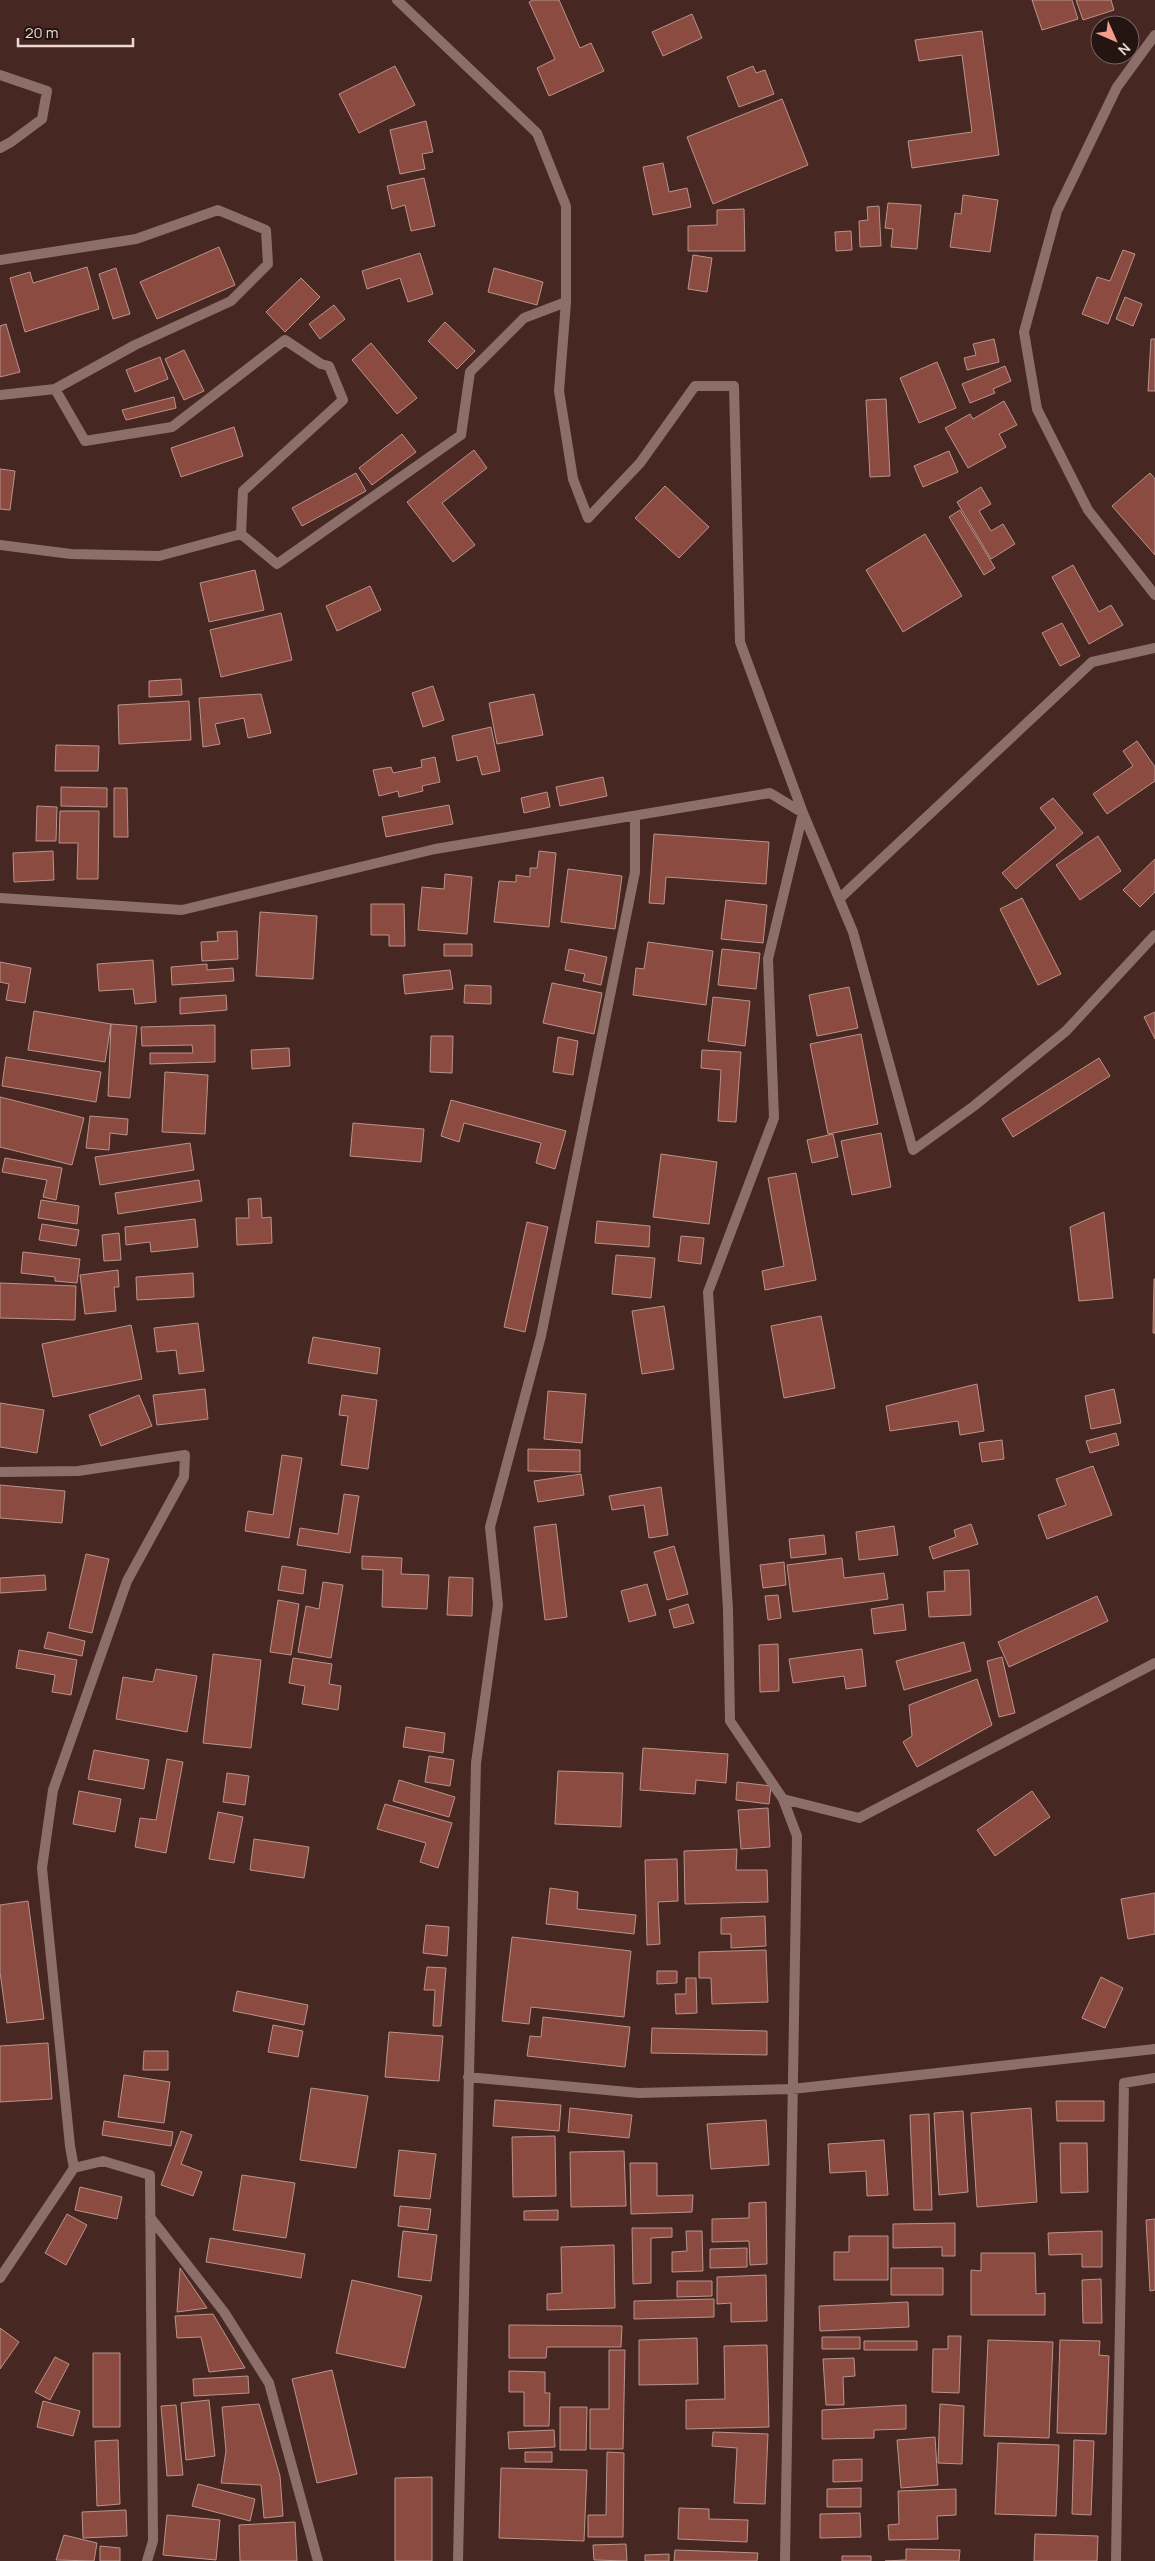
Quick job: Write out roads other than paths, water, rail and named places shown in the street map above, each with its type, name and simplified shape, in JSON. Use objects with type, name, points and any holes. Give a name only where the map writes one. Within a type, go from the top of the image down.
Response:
[{"type":"street","points":[[397,0],[538,133],[566,206],[566,302],[559,391],[573,479],[588,518],[640,463],[695,386],[734,386],[740,642],[804,813],[853,932],[913,1150],[974,1106],[1066,1031],[1155,935]]},
{"type":"street","points":[[1155,34],[1117,86],[1056,211],[1024,332],[1037,409],[1088,510],[1155,596]]},
{"type":"street","points":[[0,75],[48,91],[42,119],[0,148]]},
{"type":"street","points":[[0,260],[136,239],[218,210],[266,230],[268,264],[231,301],[136,345],[55,388],[0,396]]},
{"type":"street","points":[[241,534],[277,564],[461,435],[470,372],[524,318],[566,302]]},
{"type":"street","points":[[55,388],[86,441],[172,427],[285,340],[321,364],[329,366],[343,400],[243,491],[241,534]]},
{"type":"street","points":[[0,545],[71,554],[159,556],[241,534]]},
{"type":"street","points":[[839,899],[1092,662],[1155,648]]},
{"type":"street","points":[[0,898],[182,910],[434,849],[770,793],[804,813]]},
{"type":"street","points":[[785,2561],[797,1836],[783,1799],[730,1721],[728,1609],[708,1292],[774,1118],[768,959],[804,813]]},
{"type":"street","points":[[458,2561],[476,1763],[498,1605],[490,1527],[541,1336],[635,872],[635,816]]},
{"type":"street","points":[[0,1472],[78,1471],[185,1455],[184,1477],[127,1581],[53,1790],[42,1868],[70,2146],[74,2168]]},
{"type":"street","points":[[783,1799],[860,1818],[1155,1663]]},
{"type":"street","points":[[468,2077],[638,2093],[792,2088],[1155,2049]]},
{"type":"street","points":[[1116,2561],[1124,2083],[1155,2078]]},
{"type":"street","points":[[0,2278],[74,2168],[103,2161],[150,2174],[153,2541],[147,2561]]},
{"type":"street","points":[[150,2217],[224,2312],[269,2383],[318,2561]]}]
